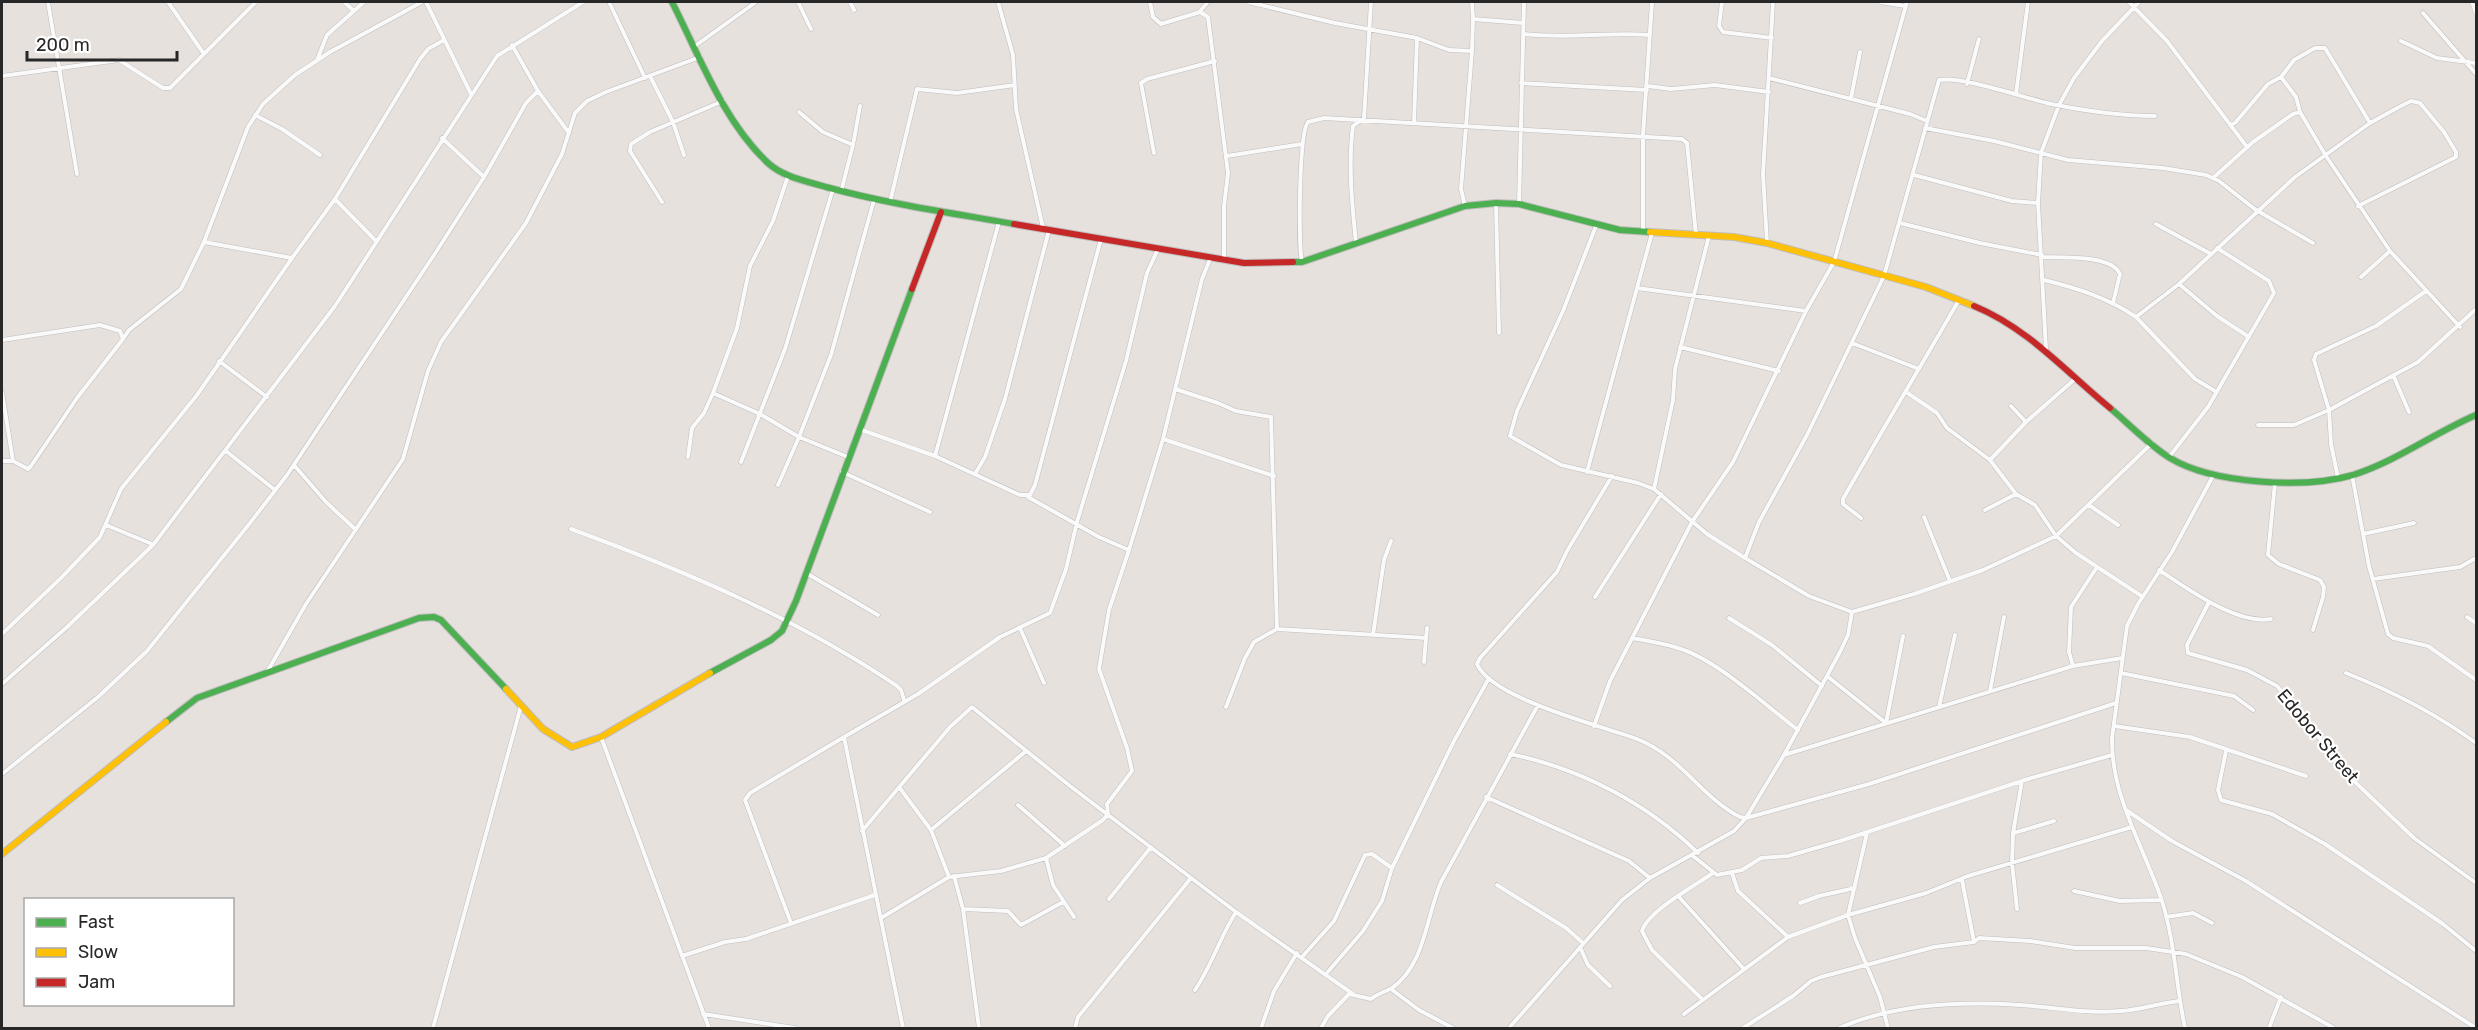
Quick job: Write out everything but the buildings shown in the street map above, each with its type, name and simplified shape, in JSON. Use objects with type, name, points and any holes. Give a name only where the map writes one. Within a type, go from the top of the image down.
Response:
[{"type":"street","points":[[48,2],[77,174]]},
{"type":"street","points":[[168,2],[204,54]]},
{"type":"street","points":[[2,76],[119,60],[167,89],[256,2]]},
{"type":"street","points":[[344,2],[354,11]]},
{"type":"street","points":[[317,60],[327,35],[364,2]]},
{"type":"street","points":[[2,461],[13,461],[22,468],[28,469],[77,398],[129,330],[180,290],[204,242],[255,115],[274,92],[317,60],[422,2]]},
{"type":"street","points":[[426,2],[471,94]]},
{"type":"street","points":[[2,684],[67,627],[153,545],[335,306],[497,56],[583,2]]},
{"type":"street","points":[[609,2],[645,78]]},
{"type":"street","points":[[672,2],[723,102],[759,153],[788,176],[874,200],[1224,260],[1272,264],[1302,262],[1465,206],[1496,203],[1519,204],[1596,226],[1643,233],[1709,235],[1767,243],[1926,286],[1993,314],[2046,350],[2075,379],[2169,457],[2213,476],[2275,483],[2352,475],[2403,454],[2444,429],[2476,415]]},
{"type":"street","points":[[695,46],[756,2]]},
{"type":"street","points":[[798,2],[811,29]]},
{"type":"street","points":[[850,2],[854,10]]},
{"type":"street","points":[[975,474],[986,457],[1005,399],[1046,228],[1016,109],[1013,55],[998,2]]},
{"type":"street","points":[[1150,2],[1153,17],[1161,24],[1200,12],[1208,2]]},
{"type":"street","points":[[1248,2],[1335,23],[1370,27],[1417,38],[1449,50],[1472,51]]},
{"type":"street","points":[[1364,118],[1371,2]]},
{"type":"street","points":[[1465,206],[1461,189],[1472,51],[1472,2]]},
{"type":"street","points":[[1519,204],[1524,2]]},
{"type":"street","points":[[1643,233],[1643,135],[1652,2]]},
{"type":"street","points":[[1722,2],[1719,26],[1723,32],[1772,38]]},
{"type":"street","points":[[1767,243],[1764,174],[1773,2]]},
{"type":"street","points":[[1594,726],[1610,681],[1692,522],[1733,462],[1779,372],[1806,311],[1834,262],[1906,4],[1880,2]]},
{"type":"street","points":[[2016,94],[2028,2]]},
{"type":"street","points":[[2129,2],[2167,41],[2247,147]]},
{"type":"street","points":[[2046,350],[2044,280],[2038,203],[2041,153],[2059,105],[2088,58],[2139,2]]},
{"type":"street","points":[[2472,2],[2476,13]]},
{"type":"street","points":[[1200,12],[1208,16],[1227,156],[1224,260]]},
{"type":"street","points":[[2423,13],[2476,74]]},
{"type":"street","points":[[1473,19],[1523,23]]},
{"type":"street","points":[[1524,34],[1546,37],[1615,33],[1650,34]]},
{"type":"street","points":[[1414,123],[1417,38]]},
{"type":"street","points":[[1967,84],[1980,39]]},
{"type":"street","points":[[2,634],[83,556],[106,525],[113,503],[121,489],[197,395],[335,199],[420,59],[428,49],[444,40]]},
{"type":"street","points":[[2401,41],[2437,58],[2476,63]]},
{"type":"street","points":[[512,45],[538,91],[569,133]]},
{"type":"street","points":[[2230,125],[2235,123],[2268,84],[2281,77],[2294,60],[2315,48],[2325,48],[2370,123]]},
{"type":"street","points":[[1851,98],[1860,52]]},
{"type":"street","points":[[266,673],[306,604],[403,459],[428,371],[441,342],[526,223],[562,154],[575,113],[587,101],[700,57]]},
{"type":"street","points":[[1154,153],[1141,83],[1147,79],[1215,61]]},
{"type":"street","points":[[650,76],[674,122],[684,155]]},
{"type":"street","points":[[2281,77],[2296,98],[2300,112],[2326,156],[2390,251],[2460,327]]},
{"type":"street","points":[[1769,78],[1878,105],[1927,121]]},
{"type":"street","points":[[1745,558],[1759,522],[1852,343],[1884,276],[1939,80],[2105,114],[2155,116]]},
{"type":"street","points":[[1521,83],[1671,89],[1715,85],[1769,92]]},
{"type":"street","points":[[890,203],[917,88],[957,93],[1015,85]]},
{"type":"street","points":[[2,774],[98,697],[147,651],[275,490],[294,465],[484,177],[526,103],[538,91]]},
{"type":"street","points":[[2136,317],[2179,284],[2256,210],[2295,177],[2370,123],[2411,101],[2417,101],[2444,132],[2456,152],[2456,157],[2358,206]]},
{"type":"street","points":[[662,202],[629,148],[650,132],[723,102]]},
{"type":"street","points":[[841,192],[860,106]]},
{"type":"street","points":[[799,112],[823,132],[853,145]]},
{"type":"street","points":[[2213,178],[2247,147],[2293,114],[2300,112]]},
{"type":"street","points":[[255,115],[282,129],[320,155]]},
{"type":"street","points":[[1356,243],[1351,193],[1351,141],[1353,126],[1364,118]]},
{"type":"street","points":[[1302,262],[1302,144],[1305,126],[1314,119],[1364,118],[1467,127],[1674,137],[1687,143],[1696,235]]},
{"type":"street","points":[[1925,128],[2068,160],[2163,168],[2213,178],[2256,210],[2313,243]]},
{"type":"street","points":[[442,138],[484,177]]},
{"type":"street","points":[[1227,156],[1302,144]]},
{"type":"street","points":[[1914,175],[2012,201],[2038,203]]},
{"type":"street","points":[[688,457],[692,428],[704,413],[713,393],[737,328],[750,266],[772,221],[788,176]]},
{"type":"street","points":[[741,462],[785,349],[832,189]]},
{"type":"street","points":[[335,199],[376,241]]},
{"type":"street","points":[[778,485],[831,355],[874,200]]},
{"type":"street","points":[[1496,203],[1499,333]]},
{"type":"street","points":[[2,854],[184,706],[197,698],[419,618],[434,617],[450,628],[543,729],[566,745],[578,746],[602,737],[662,699],[771,640],[782,631],[788,622],[842,472],[941,212]]},
{"type":"street","points":[[935,456],[999,222]]},
{"type":"street","points":[[1900,223],[2042,256],[2094,260],[2113,265],[2120,274],[2114,303]]},
{"type":"street","points":[[2156,224],[2211,254]]},
{"type":"street","points":[[1596,226],[1563,311],[1509,432],[1519,442],[1561,465],[1612,476],[1654,489],[1692,522],[1745,558],[1809,596],[1852,612],[1983,570],[2056,536],[2152,443]]},
{"type":"street","points":[[1587,471],[1652,233]]},
{"type":"street","points":[[1654,489],[1673,400],[1675,369],[1709,235]]},
{"type":"street","points":[[1028,497],[1035,485],[1101,239]]},
{"type":"street","points":[[204,242],[292,258]]},
{"type":"street","points":[[2169,457],[2208,407],[2272,300],[2274,288],[2269,280],[2217,248]]},
{"type":"street","points":[[791,923],[745,800],[750,793],[904,700],[918,694],[1000,637],[1050,613],[1055,604],[1077,522],[1126,361],[1147,273],[1158,249]]},
{"type":"street","points":[[2361,277],[2390,251]]},
{"type":"street","points":[[1108,814],[1107,804],[1132,771],[1127,748],[1099,669],[1109,610],[1130,550],[1163,439],[1202,279],[1211,257]]},
{"type":"street","points":[[2044,280],[2082,290],[2114,303],[2136,317],[2195,379],[2215,392]]},
{"type":"street","points":[[2179,284],[2217,316],[2249,337]]},
{"type":"street","points":[[1637,288],[1806,311]]},
{"type":"street","points":[[2338,477],[2331,444],[2329,410],[2314,360],[2316,354],[2376,326],[2426,291]]},
{"type":"street","points":[[1861,518],[1843,504],[1843,499],[1871,446],[1906,392],[1960,299]]},
{"type":"street","points":[[2258,425],[2294,425],[2394,377],[2418,362],[2460,327],[2476,309]]},
{"type":"street","points":[[2,340],[100,325],[120,331],[123,339]]},
{"type":"street","points":[[1852,343],[1919,369]]},
{"type":"street","points":[[1680,347],[1779,372]]},
{"type":"street","points":[[219,361],[267,397]]},
{"type":"street","points":[[2394,377],[2409,412]]},
{"type":"street","points":[[1990,460],[2026,422],[2075,379]]},
{"type":"street","points":[[1175,389],[1236,411],[1271,417],[1277,629]]},
{"type":"street","points":[[2,392],[13,461]]},
{"type":"street","points":[[1906,392],[1937,413],[1947,428],[1990,460],[2016,494],[2035,505],[2056,536],[2097,567],[2143,597]]},
{"type":"street","points":[[713,393],[760,414],[799,437],[848,457]]},
{"type":"street","points":[[2011,406],[2026,422]]},
{"type":"street","points":[[859,429],[935,456],[1028,497],[1077,522],[1099,537],[1130,550]]},
{"type":"street","points":[[1163,439],[1274,476]]},
{"type":"street","points":[[226,451],[275,490]]},
{"type":"street","points":[[294,465],[326,502],[355,529]]},
{"type":"street","points":[[842,472],[930,512]]},
{"type":"street","points":[[2352,475],[2362,534],[2386,629],[2391,637],[2425,645],[2476,680]]},
{"type":"street","points":[[1612,476],[1557,572],[1477,664],[1480,671],[1489,678],[1538,705],[1661,750],[1732,813],[1746,818],[1869,784],[2116,704]]},
{"type":"street","points":[[2186,1028],[2179,1001],[2166,917],[2126,810],[2112,755],[2116,704],[2127,626],[2213,476]]},
{"type":"street","points":[[2275,483],[2268,555],[2279,564],[2320,580],[2324,586],[2313,630]]},
{"type":"street","points":[[1595,597],[1660,494]]},
{"type":"street","points":[[1985,510],[2016,494]]},
{"type":"street","points":[[2089,505],[2118,525]]},
{"type":"street","points":[[1924,516],[1950,581]]},
{"type":"street","points":[[2362,534],[2414,523]]},
{"type":"street","points":[[106,525],[153,545]]},
{"type":"street","points":[[571,529],[661,562],[788,622],[889,681],[901,690],[904,700]]},
{"type":"street","points":[[1373,635],[1384,560],[1391,541]]},
{"type":"street","points":[[2373,579],[2460,567],[2476,558]]},
{"type":"street","points":[[2073,666],[2069,652],[2072,607],[2097,567]]},
{"type":"street","points":[[2159,570],[2209,602],[2254,619],[2271,619]]},
{"type":"street","points":[[806,573],[878,615]]},
{"type":"street","name":"Edobor Street","points":[[2209,602],[2187,645],[2188,653],[2247,670],[2277,686],[2356,783],[2414,838],[2476,883]]},
{"type":"street","points":[[1509,1029],[1622,900],[1650,878],[1734,831],[1746,818],[1822,686],[1848,635],[1852,612]]},
{"type":"street","points":[[1990,691],[2004,617]]},
{"type":"street","points":[[2468,617],[2476,623]]},
{"type":"street","points":[[1729,618],[1780,651],[1822,686]]},
{"type":"street","points":[[1020,628],[1044,684]]},
{"type":"street","points":[[1424,662],[1427,628]]},
{"type":"street","points":[[1226,707],[1245,658],[1254,642],[1277,629],[1426,638]]},
{"type":"street","points":[[1939,707],[1954,635]]},
{"type":"street","points":[[1886,723],[1903,636]]},
{"type":"street","points":[[1632,638],[1680,648],[1697,657],[1739,684],[1798,730]]},
{"type":"street","points":[[1784,755],[2073,666],[2122,658]]},
{"type":"street","points":[[2121,673],[2234,696],[2253,710]]},
{"type":"street","points":[[2346,673],[2404,697],[2443,719],[2476,743]]},
{"type":"street","points":[[1827,676],[1886,723]]},
{"type":"street","points":[[1326,974],[1370,921],[1382,901],[1392,868],[1454,741],[1489,678]]},
{"type":"street","points":[[862,831],[971,707],[1236,912],[1353,994],[1371,999],[1390,989],[1416,961],[1430,908],[1440,882],[1538,705]]},
{"type":"street","points":[[433,1029],[521,706]]},
{"type":"street","points":[[2114,726],[2190,738],[2306,776]]},
{"type":"street","points":[[602,737],[708,1029]]},
{"type":"street","points":[[844,737],[874,895],[881,918],[903,1029]]},
{"type":"street","points":[[931,830],[1026,751]]},
{"type":"street","points":[[2226,751],[2218,790],[2221,800],[2272,814],[2325,844],[2476,951]]},
{"type":"street","points":[[1510,754],[1558,765],[1620,795],[1665,823],[1713,873]]},
{"type":"street","points":[[1702,999],[1652,950],[1642,931],[1644,924],[1657,913],[1713,873],[1732,873],[1742,870],[1761,858],[1788,856],[1867,833],[2112,755]]},
{"type":"street","points":[[2017,909],[2012,863],[2013,833],[2022,782]]},
{"type":"street","points":[[899,787],[931,830],[952,876],[963,909],[979,1029]]},
{"type":"street","points":[[1486,797],[1629,861],[1650,878]]},
{"type":"street","points":[[1018,805],[1065,846]]},
{"type":"street","points":[[2126,810],[2172,841],[2246,881],[2476,1028]]},
{"type":"street","points":[[881,918],[952,876],[1001,871],[1046,858],[1108,814]]},
{"type":"street","points":[[2013,833],[2054,821]]},
{"type":"street","points":[[1684,1014],[1788,937],[1848,915],[1901,901],[2012,863],[2132,827]]},
{"type":"street","points":[[1867,833],[1848,915],[1884,1012],[1888,1029]]},
{"type":"street","points":[[1109,899],[1151,848]]},
{"type":"street","points":[[1262,1029],[1274,991],[1300,955],[1334,921],[1365,855],[1371,854],[1392,868]]},
{"type":"street","points":[[1046,858],[1053,885],[1074,917]]},
{"type":"street","points":[[1732,873],[1738,891],[1788,937]]},
{"type":"street","points":[[1075,1029],[1078,1017],[1191,878]]},
{"type":"street","points":[[1962,880],[1974,942]]},
{"type":"street","points":[[1497,885],[1566,928],[1582,945],[1588,965],[1610,986]]},
{"type":"street","points":[[1800,903],[1855,888]]},
{"type":"street","points":[[2074,891],[2120,901],[2161,900]]},
{"type":"street","points":[[682,956],[874,895]]},
{"type":"street","points":[[1679,897],[1744,969]]},
{"type":"street","points":[[963,909],[1008,911],[1021,925],[1063,902]]},
{"type":"street","points":[[1195,990],[1208,971],[1225,929],[1236,912]]},
{"type":"street","points":[[2166,917],[2193,913],[2212,923]]},
{"type":"street","points":[[1743,1029],[1793,996],[1810,981],[1934,947],[1974,942],[1979,938],[2030,941],[2075,948],[2173,951],[2242,976],[2334,1029]]},
{"type":"street","points":[[1390,989],[1419,1010],[1453,1029]]},
{"type":"street","points":[[1321,1029],[1344,998],[1353,994]]},
{"type":"street","points":[[2269,1029],[2281,997]]},
{"type":"street","points":[[1839,1029],[1884,1012],[1920,1007],[2020,1005],[2065,1011],[2121,1011],[2179,1001]]},
{"type":"street","points":[[703,1014],[795,1029]]},
{"type":"traffic: fast","points":[[672,2],[725,108],[752,146],[774,168],[795,178],[849,193],[1014,224]]},
{"type":"traffic: fast","points":[[1293,262],[1302,262],[1465,206],[1496,203],[1519,204],[1620,230],[1650,232]]},
{"type":"traffic: fast","points":[[710,673],[771,640],[782,631],[796,601],[912,289]]},
{"type":"traffic: fast","points":[[2110,408],[2162,453],[2188,467],[2234,478],[2285,483],[2310,482],[2353,475],[2400,455],[2476,415]]},
{"type":"traffic: fast","points":[[166,722],[197,698],[419,618],[434,617],[441,620],[506,689]]},
{"type":"traffic: slow","points":[[1650,232],[1734,237],[1767,243],[1926,287],[1974,306]]},
{"type":"traffic: slow","points":[[506,689],[543,729],[572,747],[601,737],[710,673]]},
{"type":"traffic: slow","points":[[2,854],[166,722]]},
{"type":"traffic: jam","points":[[912,289],[941,212]]},
{"type":"traffic: jam","points":[[1014,224],[1244,263],[1293,262]]},
{"type":"traffic: jam","points":[[1974,306],[1994,315],[2029,338],[2110,408]]}]
